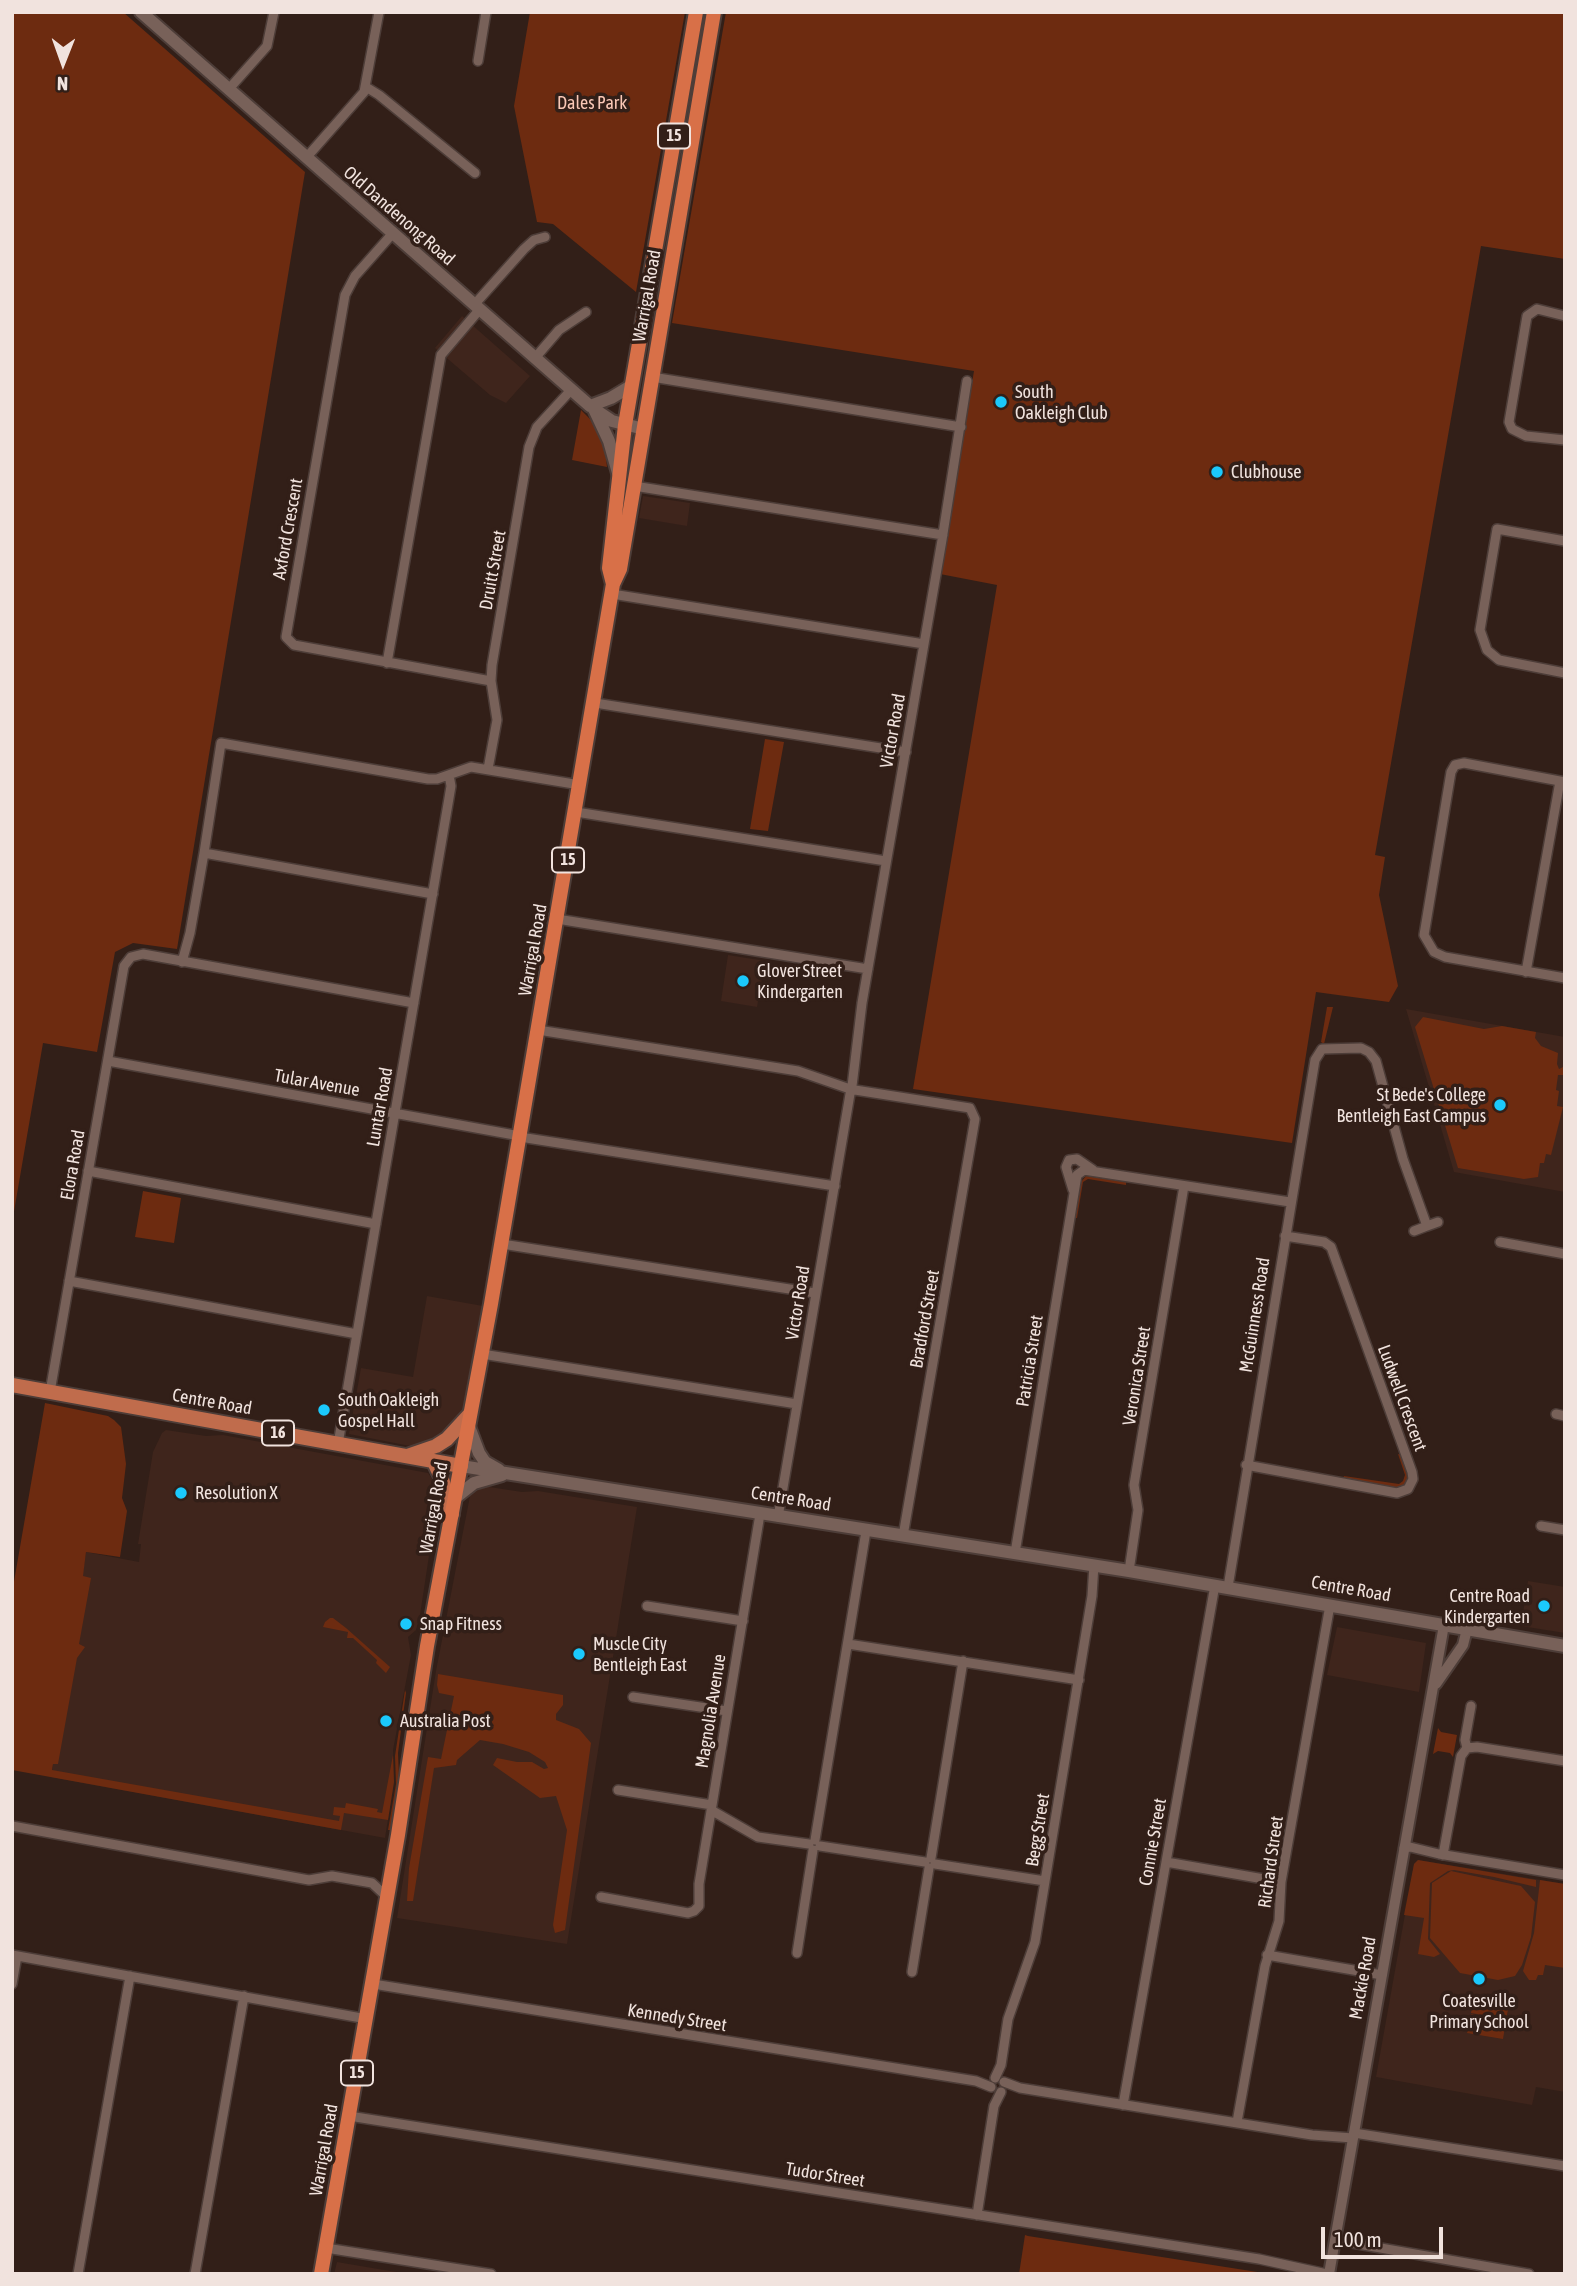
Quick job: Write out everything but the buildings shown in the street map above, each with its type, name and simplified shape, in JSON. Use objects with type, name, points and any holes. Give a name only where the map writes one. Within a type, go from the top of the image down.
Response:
[{"type":"highway","name":"Warrigal Road","points":[[613,589],[609,568],[625,425],[696,12]]},
{"type":"highway","name":"Warrigal Road","points":[[321,2274],[373,1984],[422,1674],[502,1244],[613,589],[620,569],[715,12]]},
{"type":"main road","name":"Old Dandenong Road","points":[[143,13],[571,390],[612,421],[644,429]]},
{"type":"main road","points":[[619,478],[610,443],[592,407],[631,386]]},
{"type":"main road","name":"Centre Road","points":[[12,1385],[434,1462],[1097,1565],[1565,1646]]},
{"type":"main road","points":[[405,1456],[440,1444],[469,1419],[478,1453],[485,1462],[506,1474]]},
{"type":"main road","points":[[434,1462],[452,1514]]},
{"type":"main road","points":[[455,1498],[474,1483],[506,1474]]},
{"type":"street","points":[[228,90],[267,46],[274,12]]},
{"type":"street","points":[[306,158],[366,87],[379,12]]},
{"type":"street","points":[[478,61],[486,12]]},
{"type":"street","points":[[366,87],[475,173]]},
{"type":"street","name":"Axford Crescent","points":[[393,233],[351,282],[345,295],[286,633],[287,640],[294,645],[491,681]]},
{"type":"street","points":[[387,663],[441,355],[524,248],[534,240],[544,237]]},
{"type":"street","points":[[1565,316],[1537,309],[1527,316],[1509,420],[1517,433],[1565,440]]},
{"type":"street","points":[[535,358],[559,330],[586,312]]},
{"type":"street","points":[[652,377],[961,427]]},
{"type":"street","name":"Victor Road","points":[[778,1517],[967,381]]},
{"type":"street","name":"Druitt Street","points":[[488,769],[497,720],[491,681],[531,440],[537,427],[571,390]]},
{"type":"street","points":[[634,486],[943,536]]},
{"type":"street","points":[[1565,541],[1497,529],[1480,630],[1487,650],[1499,660],[1565,673]]},
{"type":"street","points":[[613,589],[924,644]]},
{"type":"street","points":[[594,703],[906,752]]},
{"type":"street","points":[[414,1003],[185,962],[223,743],[428,779],[471,767],[580,785]]},
{"type":"street","points":[[1526,972],[1562,781],[1464,763],[1455,765],[1451,772],[1424,922],[1424,935],[1428,945],[1434,952],[1445,957],[1526,972],[1565,978]]},
{"type":"street","name":"Luntar Road","points":[[338,1444],[451,786],[449,775]]},
{"type":"street","points":[[576,812],[886,861]]},
{"type":"street","points":[[204,853],[433,894]]},
{"type":"street","points":[[557,919],[868,969]]},
{"type":"street","name":"Elora Road","points":[[50,1392],[124,966],[131,957],[143,954],[185,962]]},
{"type":"street","points":[[538,1030],[798,1071],[851,1089]]},
{"type":"street","name":"McGuinness Road","points":[[1221,1586],[1246,1465],[1315,1060],[1320,1051],[1328,1048],[1361,1048],[1376,1060],[1403,1159],[1427,1226]]},
{"type":"street","name":"Tular Avenue","points":[[108,1061],[520,1136],[835,1186]]},
{"type":"street","name":"Bradford Street","points":[[851,1089],[970,1108],[975,1119],[903,1536]]},
{"type":"street","points":[[1073,1190],[1066,1167],[1069,1160],[1077,1159],[1094,1171],[1290,1202]]},
{"type":"street","name":"Patricia Street","points":[[1015,1553],[1073,1190],[1077,1175],[1084,1170],[1094,1171]]},
{"type":"street","points":[[88,1171],[376,1224]]},
{"type":"street","name":"Veronica Street","points":[[1129,1571],[1138,1513],[1135,1485],[1184,1186]]},
{"type":"street","points":[[1414,1231],[1438,1222]]},
{"type":"street","name":"Ludwell Crescent","points":[[1246,1465],[1397,1493],[1408,1489],[1413,1479],[1331,1247],[1324,1242],[1284,1236]]},
{"type":"street","points":[[1500,1242],[1565,1254]]},
{"type":"street","points":[[502,1244],[815,1293]]},
{"type":"street","points":[[69,1281],[357,1334]]},
{"type":"street","points":[[482,1354],[797,1404]]},
{"type":"street","name":"Magnolia Avenue","points":[[601,1897],[688,1913],[694,1912],[699,1906],[699,1884],[760,1514]]},
{"type":"street","points":[[1541,1526],[1565,1530]]},
{"type":"street","points":[[797,1953],[866,1531]]},
{"type":"street","name":"Begg Street","points":[[977,2215],[1008,2019],[1034,1945],[1097,1565]]},
{"type":"street","name":"Connie Street","points":[[1123,2105],[1166,1862],[1221,1586]]},
{"type":"street","name":"Richard Street","points":[[1237,2122],[1267,1955],[1279,1916],[1281,1882],[1330,1605]]},
{"type":"street","points":[[648,1606],[743,1621]]},
{"type":"street","name":"Mackie Road","points":[[1329,2272],[1444,1625]]},
{"type":"street","name":"Mackie Road","points":[[1432,1688],[1463,1644],[1467,1629]]},
{"type":"street","points":[[848,1644],[1079,1680]]},
{"type":"street","points":[[912,1972],[962,1661]]},
{"type":"street","points":[[633,1697],[727,1711]]},
{"type":"street","points":[[1467,1748],[1465,1740],[1471,1706]]},
{"type":"street","points":[[1441,1854],[1463,1751],[1477,1747],[1565,1761]]},
{"type":"street","points":[[618,1790],[712,1807],[758,1837],[1045,1881]]},
{"type":"street","points":[[12,1826],[309,1880],[332,1876],[372,1883],[391,1872]]},
{"type":"street","points":[[1404,1848],[1565,1875]]},
{"type":"street","points":[[1166,1862],[1281,1882]]},
{"type":"street","points":[[372,1883],[387,1898]]},
{"type":"street","points":[[12,1984],[15,1955],[367,2019]]},
{"type":"street","points":[[1267,1955],[1381,1975]]},
{"type":"street","points":[[78,2274],[131,1976]]},
{"type":"street","name":"Kennedy Street","points":[[373,1984],[1312,2134],[1389,2136],[1565,2166]]},
{"type":"street","points":[[195,2274],[244,1996]]},
{"type":"street","name":"Tudor Street","points":[[349,2116],[1329,2272]]},
{"type":"street","points":[[1335,2240],[1529,2274]]},
{"type":"street","points":[[326,2248],[491,2274]]},
{"type":"shaded area","points":[[462,316],[530,376],[506,403],[490,395],[435,348]]},
{"type":"shaded area","points":[[643,496],[690,503],[687,526],[639,518]]},
{"type":"shaded area","name":"Glover Street Kindergarten","points":[[728,955],[765,961],[757,1007],[721,1001]]},
{"type":"shaded area","name":"St Bede's College Bentleigh East Campus","points":[[1406,1009],[1565,1037],[1565,1192],[1454,1172]]},
{"type":"shaded area","points":[[427,1296],[483,1306],[464,1416],[457,1426],[426,1444],[410,1446],[349,1434],[361,1368],[413,1377]]},
{"type":"shaded area","points":[[166,1430],[206,1436],[223,1435],[428,1473],[436,1485],[431,1519],[432,1536],[420,1615],[416,1630],[408,1637],[411,1655],[393,1750],[394,1782],[385,1838],[51,1777],[86,1552],[139,1562],[141,1544],[138,1544],[153,1452]]},
{"type":"shaded area","points":[[483,1486],[522,1492],[538,1491],[637,1507],[567,1944],[397,1918],[436,1671],[470,1496]]},
{"type":"shaded area","name":"Centre Road Kindergarten","points":[[1528,1581],[1565,1587],[1565,1633],[1521,1626]]},
{"type":"shaded area","points":[[1337,1627],[1426,1643],[1419,1692],[1327,1675]]},
{"type":"shaded area","name":"Coatesville Primary School","points":[[1418,1860],[1565,1884],[1565,2092],[1536,2087],[1532,2105],[1376,2077],[1414,1864]]},
{"type":"shaded area","points":[[337,2262],[384,2270],[409,2274],[334,2274]]},
{"type":"green space","points":[[12,12],[123,12],[305,172],[177,949],[133,943],[115,952],[97,1052],[43,1043],[12,1223]]},
{"type":"green space","name":"Dales Park","points":[[530,12],[685,12],[636,292],[553,224],[537,222],[514,106]]},
{"type":"green space","points":[[726,12],[1565,12],[1565,259],[1481,246],[1375,855],[1385,857],[1379,895],[1398,986],[1389,1002],[1316,992],[1292,1143],[913,1089],[997,585],[940,574],[974,371],[672,323]]},
{"type":"green space","points":[[581,410],[593,422],[605,448],[607,467],[572,460]]},
{"type":"green space","points":[[765,739],[784,742],[768,831],[750,829]]},
{"type":"green space","points":[[1327,1007],[1333,1007],[1324,1044],[1321,1042]]},
{"type":"green space","name":"St Bede's College Bentleigh East Campus","points":[[1423,1017],[1484,1029],[1502,1026],[1536,1032],[1535,1038],[1541,1046],[1558,1053],[1559,1069],[1565,1068],[1563,1075],[1558,1075],[1557,1106],[1563,1107],[1551,1155],[1546,1154],[1544,1163],[1540,1163],[1538,1177],[1524,1179],[1458,1168],[1415,1027]]},
{"type":"green space","points":[[1086,1176],[1126,1182],[1126,1185],[1088,1179],[1083,1182],[1075,1218],[1080,1183]]},
{"type":"green space","points":[[143,1191],[181,1198],[174,1243],[135,1237]]},
{"type":"green space","points":[[45,1403],[108,1416],[121,1427],[126,1464],[122,1498],[127,1511],[120,1557],[86,1552],[83,1576],[91,1578],[79,1644],[85,1647],[77,1658],[58,1764],[53,1764],[52,1770],[339,1821],[340,1816],[333,1815],[334,1807],[345,1808],[346,1803],[378,1809],[377,1812],[382,1813],[393,1755],[394,1782],[388,1820],[344,1813],[341,1830],[12,1770],[12,1593]]},
{"type":"green space","points":[[1398,1454],[1402,1455],[1408,1474],[1407,1482],[1402,1486],[1395,1488],[1343,1478],[1399,1484],[1405,1475]]},
{"type":"green space","points":[[330,1618],[346,1628],[390,1667],[386,1673],[376,1663],[377,1660],[353,1638],[347,1638],[348,1632],[323,1627]]},
{"type":"green space","points":[[438,1674],[563,1695],[563,1705],[556,1714],[556,1720],[579,1729],[591,1743],[565,1930],[555,1933],[553,1925],[567,1830],[556,1796],[540,1798],[493,1765],[497,1758],[532,1762],[544,1769],[548,1768],[545,1762],[529,1752],[503,1744],[480,1740],[457,1760],[456,1765],[434,1768],[413,1901],[407,1901],[409,1868],[428,1757],[441,1759],[454,1696],[439,1693]]},
{"type":"green space","points":[[405,1690],[398,1753],[399,1777],[391,1830],[388,1830],[396,1784],[395,1756]]},
{"type":"green space","points":[[1438,1728],[1441,1732],[1457,1735],[1453,1757],[1450,1753],[1438,1751],[1433,1754]]},
{"type":"green space","points":[[1418,1860],[1536,1880],[1536,1887],[1494,1877],[1448,1871],[1430,1883],[1428,1939],[1440,1954],[1434,1957],[1418,1954],[1424,1918],[1404,1915],[1414,1864]]},
{"type":"green space","points":[[1451,1871],[1521,1886],[1535,1902],[1531,1937],[1522,1965],[1515,1976],[1498,1980],[1460,1973],[1430,1938],[1432,1883]]},
{"type":"green space","points":[[1540,1880],[1565,1884],[1565,1968],[1545,1965],[1543,1975],[1538,1975],[1536,1980],[1529,1980],[1523,1971],[1534,1933]]},
{"type":"green space","points":[[1474,1994],[1510,2001],[1506,2019],[1471,2013]]},
{"type":"green space","points":[[1471,2014],[1506,2021],[1503,2039],[1467,2033]]},
{"type":"green space","points":[[1025,2235],[1028,2236],[1270,2274],[1019,2274]]},
{"type":"place","name":"South Oakleigh Club","points":[[1001,402]]},
{"type":"place","name":"Clubhouse","points":[[1217,472]]},
{"type":"place","name":"Glover Street Kindergarten","points":[[743,981]]},
{"type":"place","name":"St Bede's College Bentleigh East Campus","points":[[1500,1105]]},
{"type":"place","name":"South Oakleigh Gospel Hall","points":[[324,1410]]},
{"type":"place","name":"Resolution X","points":[[181,1493]]},
{"type":"place","name":"Centre Road Kindergarten","points":[[1544,1606]]},
{"type":"place","name":"Snap Fitness","points":[[406,1624]]},
{"type":"place","name":"Muscle City Bentleigh East","points":[[579,1654]]},
{"type":"place","name":"Australia Post","points":[[386,1721]]},
{"type":"place","name":"Coatesville Primary School","points":[[1479,1979]]}]
